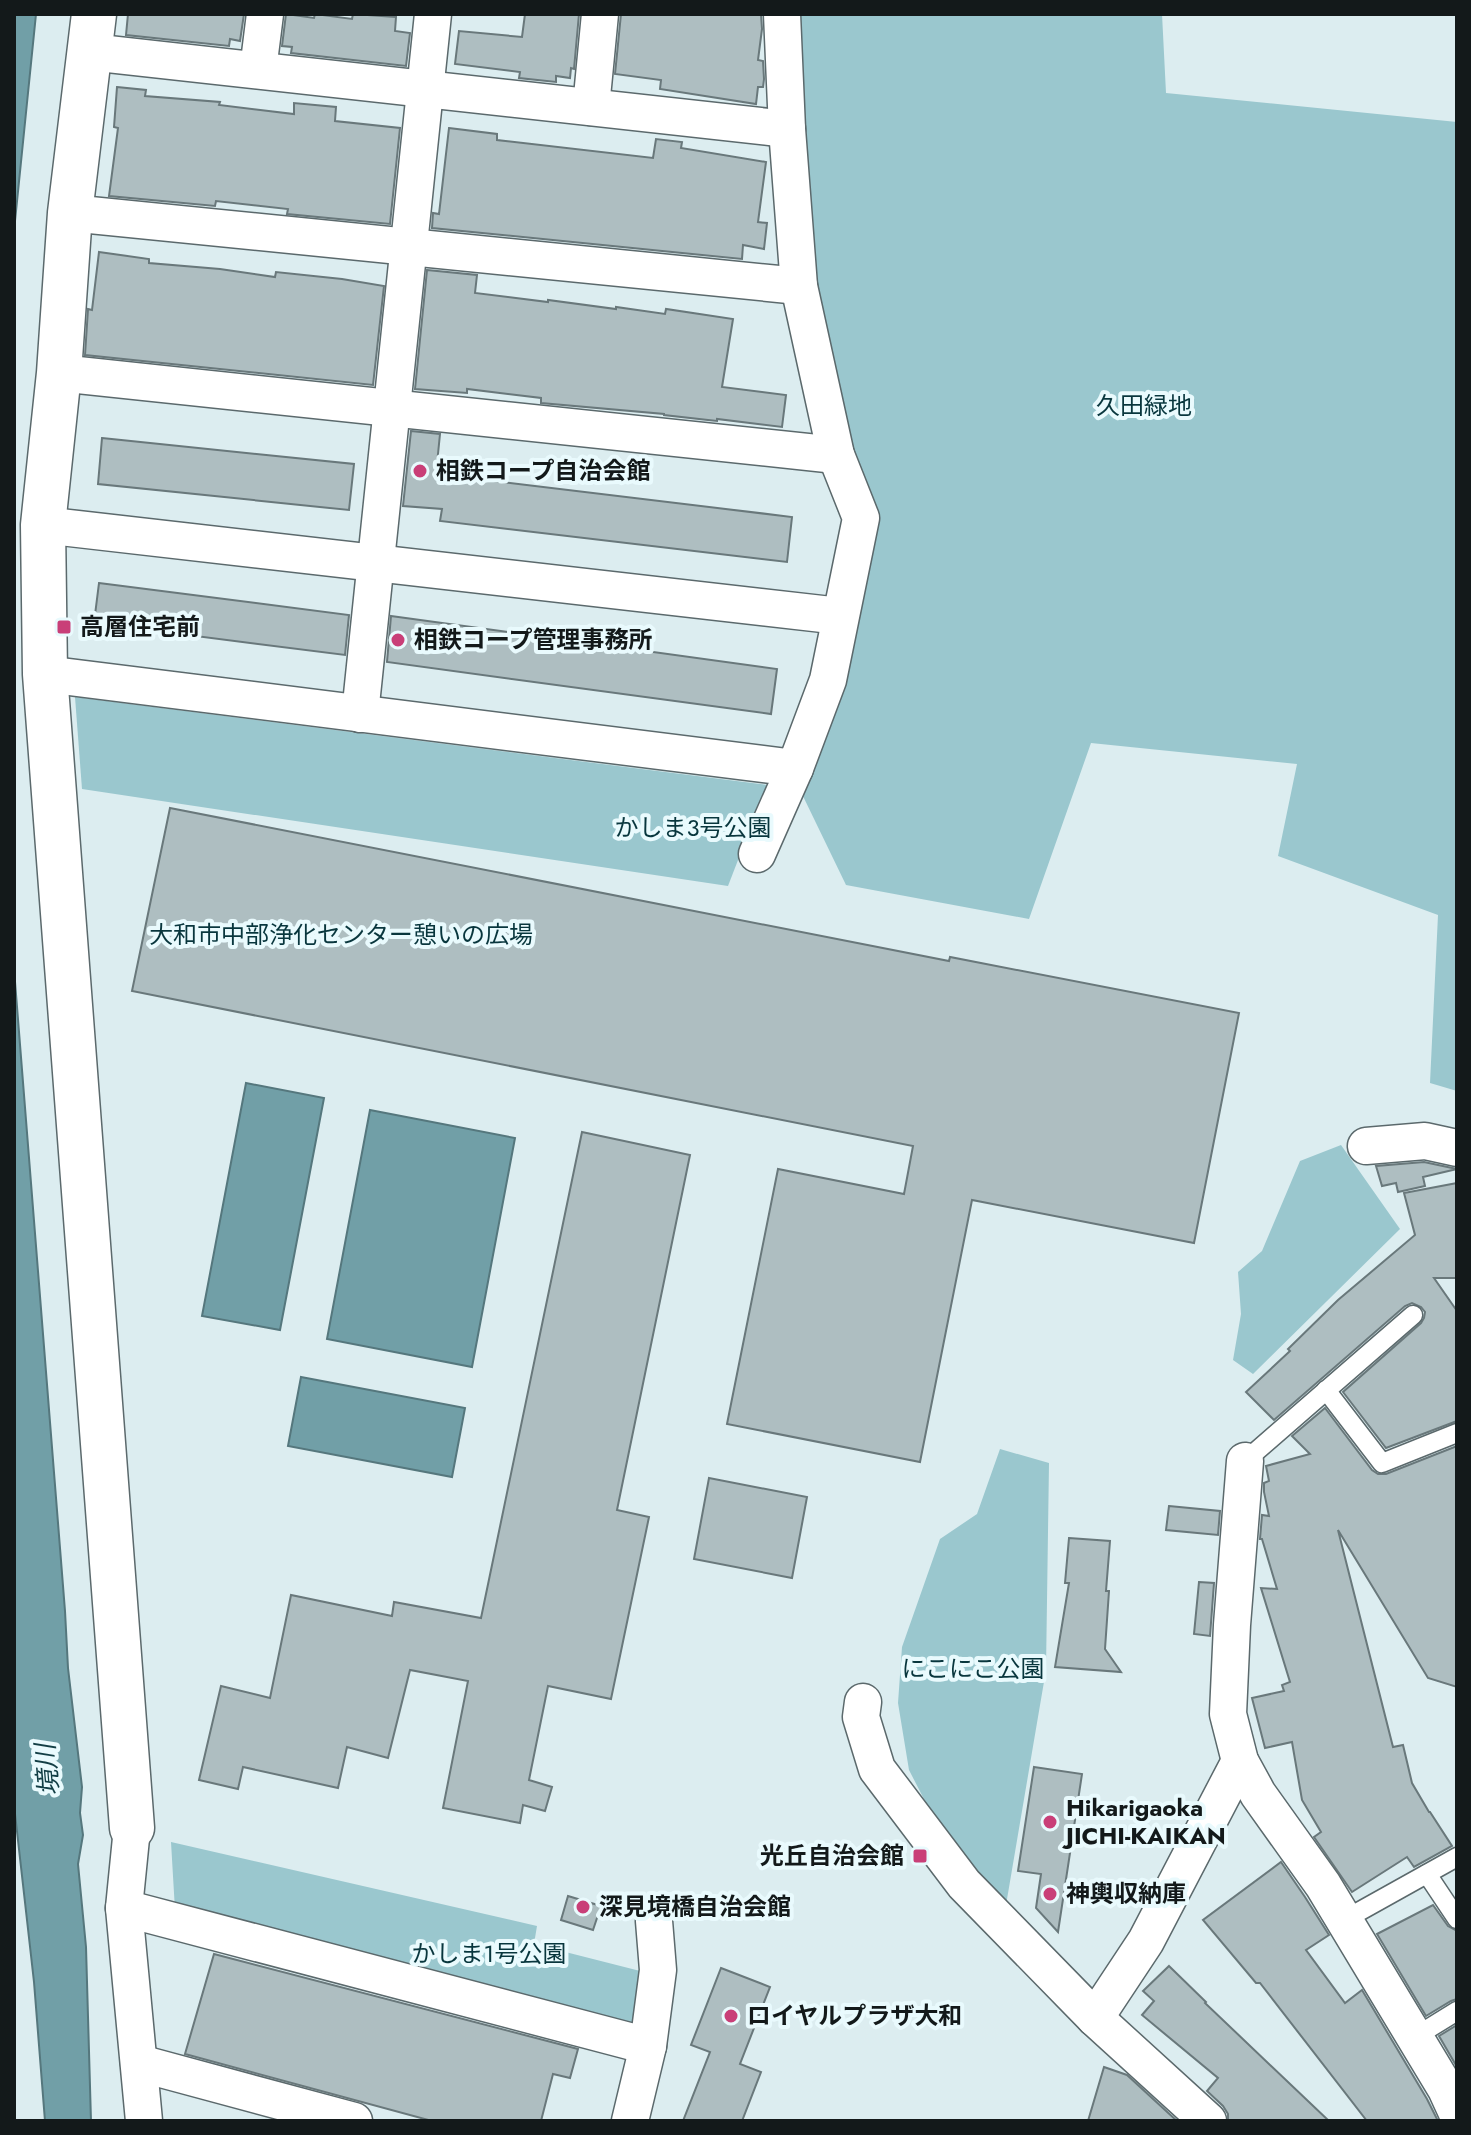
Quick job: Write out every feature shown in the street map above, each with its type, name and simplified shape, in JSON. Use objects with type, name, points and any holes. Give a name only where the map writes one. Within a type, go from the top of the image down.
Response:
[{"type":"street","points":[[258,70],[265,14]]},
{"type":"street","points":[[360,714],[433,14]]},
{"type":"street","points":[[591,107],[600,14]]},
{"type":"street","points":[[757,854],[795,768],[828,680],[861,518],[836,455],[799,286],[782,14]]},
{"type":"street","points":[[144,2121],[124,1908],[132,1828],[45,674],[43,525],[59,373],[70,213],[92,33],[258,70],[787,129]]},
{"type":"street","points":[[70,213],[799,286]]},
{"type":"street","points":[[59,373],[836,455]]},
{"type":"street","points":[[43,525],[840,616]]},
{"type":"street","points":[[45,674],[795,768]]},
{"type":"street","points":[[1366,1146],[1425,1141],[1457,1148]]},
{"type":"street","points":[[1245,1461],[1228,1714],[1240,1761],[1258,1794],[1323,1885],[1446,2089],[1457,2113]]},
{"type":"street","points":[[863,1702],[861,1717],[877,1769],[964,1884],[1095,2018],[1208,2121]]},
{"type":"street","points":[[1095,2018],[1146,1941],[1240,1761]]},
{"type":"street","points":[[124,1908],[648,2046]]},
{"type":"street","points":[[630,2121],[648,2046],[658,1970],[654,1921]]},
{"type":"street","points":[[139,2063],[354,2121]]},
{"type":"lane","points":[[1245,1461],[1413,1315]]},
{"type":"lane","points":[[1326,1390],[1382,1463],[1457,1433]]},
{"type":"lane","points":[[1344,1920],[1457,1857]]},
{"type":"lane","points":[[1427,1874],[1457,1919]]},
{"type":"lane","points":[[1415,2037],[1457,2011]]},
{"type":"green space","name":"久田緑地","points":[[795,14],[1162,14],[1166,93],[1457,122],[1457,1091],[1430,1083],[1438,915],[1278,856],[1297,764],[1091,743],[1029,919],[846,885],[801,792],[851,545],[807,307]]},
{"type":"green space","name":"かしま3号公園","points":[[75,697],[767,785],[728,886],[82,789]]},
{"type":"green space","points":[[1341,1145],[1400,1229],[1253,1374],[1233,1360],[1241,1314],[1238,1272],[1262,1251],[1300,1161]]},
{"type":"green space","name":"にこにこ公園","points":[[1000,1449],[1049,1463],[1046,1670],[1006,1905],[943,1836],[909,1770],[898,1703],[902,1647],[940,1539],[977,1514]]},
{"type":"green space","name":"かしま1号公園","points":[[171,1842],[537,1926],[534,1944],[648,1973],[640,2032],[175,1910]]},
{"type":"water","points":[[14,14],[36,14],[14,231]]},
{"type":"water","name":"境川","points":[[14,969],[68,1668],[82,1787],[80,1813],[83,1835],[78,1864],[86,1947],[91,2121],[45,2121],[34,1982],[14,1805]]},
{"type":"water","points":[[246,1083],[324,1098],[280,1330],[202,1316]]},
{"type":"water","points":[[370,1110],[515,1138],[472,1367],[327,1339]]},
{"type":"water","points":[[301,1377],[465,1408],[452,1477],[288,1446]]},
{"type":"building","points":[[128,14],[244,14],[240,41],[230,39],[229,46],[126,35]]},
{"type":"building","points":[[286,14],[314,18],[315,14],[352,19],[353,14],[396,17],[395,31],[410,33],[406,66],[291,53],[292,47],[282,46]]},
{"type":"building","points":[[525,14],[579,14],[574,69],[571,68],[570,78],[556,76],[556,82],[519,78],[520,72],[455,64],[459,31],[522,37]]},
{"type":"building","points":[[621,14],[761,14],[758,60],[763,61],[764,79],[763,87],[758,87],[756,104],[660,89],[661,80],[615,74]]},
{"type":"building","points":[[117,87],[146,90],[145,96],[220,102],[219,105],[294,114],[294,103],[336,107],[335,121],[400,128],[390,224],[287,214],[288,209],[216,201],[215,206],[109,196],[118,128],[114,127]]},
{"type":"building","points":[[449,128],[497,134],[497,140],[653,158],[656,139],[682,142],[681,148],[766,162],[758,222],[767,223],[764,249],[743,245],[742,259],[432,228],[433,213],[439,214]]},
{"type":"building","points":[[99,252],[149,259],[149,263],[275,277],[276,272],[384,286],[373,385],[85,355],[88,309],[92,310]]},
{"type":"building","points":[[427,270],[477,275],[475,293],[665,314],[666,309],[733,319],[722,387],[786,395],[782,427],[541,403],[541,398],[467,389],[467,393],[415,389]]},
{"type":"building","points":[[411,431],[440,434],[436,474],[792,517],[787,562],[440,521],[442,509],[403,506]]},
{"type":"building","points":[[102,438],[354,464],[349,510],[98,484]]},
{"type":"building","points":[[99,583],[349,615],[345,655],[94,623]]},
{"type":"building","points":[[391,616],[777,669],[771,714],[387,662]]},
{"type":"building","points":[[170,808],[949,961],[950,957],[1239,1013],[1194,1243],[972,1200],[920,1462],[727,1424],[778,1169],[904,1194],[913,1146],[132,991]]},
{"type":"building","points":[[582,1132],[690,1155],[617,1510],[649,1517],[611,1699],[548,1686],[529,1780],[552,1787],[545,1811],[523,1805],[520,1823],[443,1808],[468,1681],[410,1670],[388,1758],[347,1747],[338,1788],[243,1767],[238,1789],[199,1780],[221,1686],[270,1698],[291,1595],[392,1616],[394,1602],[481,1618]]},
{"type":"building","points":[[1424,1162],[1457,1169],[1423,1177],[1425,1186],[1398,1192],[1396,1183],[1382,1186],[1376,1166]]},
{"type":"building","points":[[1457,1183],[1457,1278],[1434,1278],[1457,1311],[1457,1421],[1386,1448],[1343,1392],[1421,1323],[1425,1312],[1412,1303],[1274,1420],[1246,1392],[1338,1300],[1415,1235],[1404,1193]]},
{"type":"building","points":[[1325,1408],[1378,1474],[1386,1474],[1457,1446],[1457,1687],[1428,1678],[1338,1530],[1393,1747],[1403,1745],[1412,1783],[1452,1846],[1414,1867],[1407,1857],[1352,1892],[1314,1837],[1321,1832],[1302,1800],[1292,1742],[1265,1748],[1252,1698],[1284,1691],[1282,1685],[1290,1682],[1261,1588],[1277,1589],[1260,1539],[1262,1515],[1269,1516],[1264,1492],[1264,1483],[1269,1481],[1266,1466],[1310,1454],[1292,1436]]},
{"type":"building","points":[[709,1478],[807,1497],[792,1578],[694,1559]]},
{"type":"building","points":[[1169,1506],[1220,1511],[1218,1535],[1166,1530]]},
{"type":"building","points":[[1069,1538],[1110,1541],[1105,1649],[1121,1672],[1055,1667],[1069,1583],[1065,1583]]},
{"type":"building","points":[[1199,1582],[1214,1583],[1210,1636],[1194,1634]]},
{"type":"building","name":"Hikarigaoka JICHI-KAIKAN","points":[[1034,1767],[1082,1774],[1058,1932],[1036,1908],[1041,1874],[1018,1871]]},
{"type":"building","points":[[1281,1862],[1329,1935],[1306,1950],[1345,2003],[1362,1990],[1438,2121],[1367,2121],[1260,1983],[1256,1983],[1203,1920]]},
{"type":"building","name":"深見境橋自治会館","points":[[568,1896],[601,1906],[593,1930],[561,1920]]},
{"type":"building","points":[[1433,1905],[1448,1926],[1457,1931],[1457,1999],[1426,2016],[1377,1934]]},
{"type":"building","points":[[214,1954],[578,2049],[570,2078],[553,2074],[541,2121],[432,2121],[185,2054]]},
{"type":"building","points":[[1169,1966],[1329,2121],[1228,2121],[1223,2106],[1207,2091],[1218,2078],[1142,2015],[1154,2001],[1143,1991]]},
{"type":"building","name":"ロイヤルプラザ大和","points":[[721,1968],[770,1987],[740,2064],[761,2072],[742,2121],[683,2121],[710,2052],[691,2045]]},
{"type":"building","points":[[1457,2025],[1457,2067],[1439,2036]]},
{"type":"building","points":[[1104,2067],[1127,2075],[1177,2121],[1088,2121]]},
{"type":"place","name":"相鉄コープ自治会館","points":[[420,471]]},
{"type":"place","name":"高層住宅前","points":[[64,627]]},
{"type":"place","name":"相鉄コープ管理事務所","points":[[398,640]]},
{"type":"place","name":"Hikarigaoka JICHI-KAIKAN","points":[[1050,1822]]},
{"type":"place","name":"光丘自治会館","points":[[920,1856]]},
{"type":"place","name":"神輿収納庫","points":[[1050,1894]]},
{"type":"place","name":"深見境橋自治会館","points":[[583,1907]]},
{"type":"place","name":"ロイヤルプラザ大和","points":[[731,2016]]},
{"type":"park label","name":"大和市中部浄化センター憩いの広場","points":[[341,935]]}]
